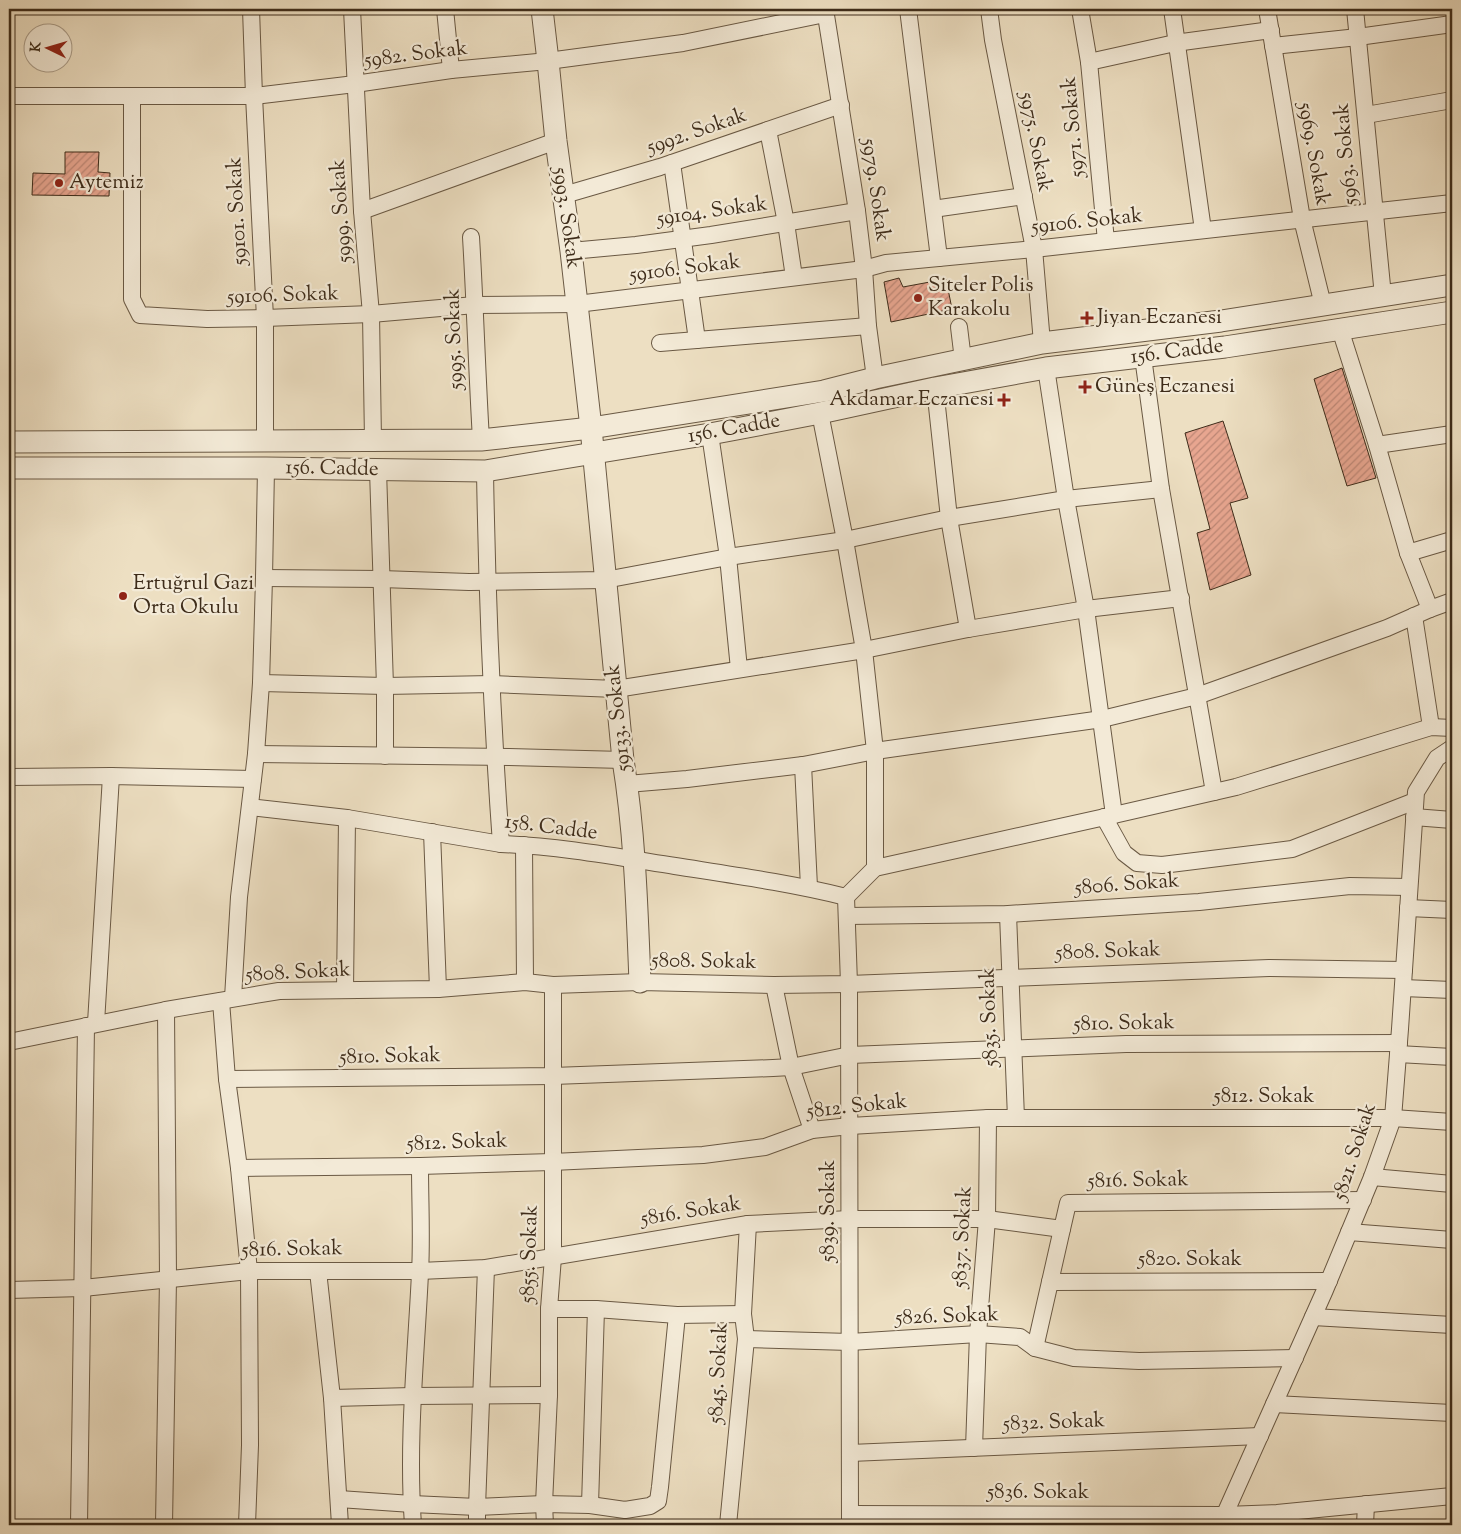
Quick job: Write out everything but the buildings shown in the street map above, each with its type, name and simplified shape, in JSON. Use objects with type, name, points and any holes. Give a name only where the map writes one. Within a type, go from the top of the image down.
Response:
[{"type":"street","name":"59101. Sokak","points":[[251,9],[264,318],[265,442]]},
{"type":"street","name":"5999. Sokak","points":[[352,9],[362,211],[371,314],[373,441]]},
{"type":"street","points":[[445,9],[451,70]]},
{"type":"street","name":"5993. Sokak","points":[[542,9],[556,142],[571,251],[594,454]]},
{"type":"street","points":[[908,9],[939,258]]},
{"type":"street","name":"5975. Sokak","points":[[989,9],[993,40],[1034,249],[1042,343]]},
{"type":"street","name":"5971. Sokak","points":[[1080,9],[1089,62],[1106,241]]},
{"type":"street","points":[[1172,9],[1203,230]]},
{"type":"street","name":"5969. Sokak","points":[[1267,9],[1302,219],[1323,305]]},
{"type":"street","name":"5963. Sokak","points":[[1355,9],[1383,296]]},
{"type":"street","name":"5982. Sokak","points":[[9,96],[254,96],[451,70],[548,62],[683,43],[825,12]]},
{"type":"street","name":"5979. Sokak","points":[[825,12],[857,211],[875,378]]},
{"type":"street","points":[[1089,62],[1177,43],[1272,38],[1358,37],[1452,24]]},
{"type":"street","name":"59106. Sokak","points":[[132,96],[132,299],[140,315],[207,319],[264,318],[371,314],[475,305],[577,304],[864,269],[886,263],[1034,249],[1452,203]]},
{"type":"street","points":[[1366,115],[1452,100]]},
{"type":"street","name":"5992. Sokak","points":[[564,195],[672,163],[841,105]]},
{"type":"street","points":[[768,130],[786,223],[794,277]]},
{"type":"street","points":[[362,211],[556,142]]},
{"type":"street","points":[[672,163],[697,340]]},
{"type":"street","points":[[933,209],[1024,196]]},
{"type":"street","name":"59104. Sokak","points":[[571,251],[682,239],[857,211]]},
{"type":"street","name":"5995. Sokak","points":[[471,236],[476,369],[481,440]]},
{"type":"street","name":"156. Cadde","points":[[9,442],[481,440],[592,428],[824,391],[875,378],[1042,343],[1221,321],[1452,285]]},
{"type":"street","name":"156. Cadde","points":[[9,468],[266,468],[485,471],[710,434],[935,388],[1046,368],[1225,347],[1452,312]]},
{"type":"street","points":[[660,343],[868,326]]},
{"type":"street","points":[[959,327],[963,360]]},
{"type":"street","points":[[1340,329],[1408,553],[1430,609]]},
{"type":"street","points":[[1143,357],[1161,489],[1214,792]]},
{"type":"street","points":[[1046,368],[1066,499],[1086,609],[1102,719],[1109,816],[1124,853],[1137,863],[1162,865],[1292,849],[1415,801]]},
{"type":"street","points":[[935,388],[949,518],[968,629]]},
{"type":"street","points":[[820,413],[864,650],[875,751],[875,868]]},
{"type":"street","points":[[710,434],[728,557],[739,669]]},
{"type":"street","points":[[1377,446],[1452,434]]},
{"type":"street","points":[[247,1525],[250,1445],[249,1271],[239,1168],[227,1079],[227,999],[256,754],[261,683],[265,442]]},
{"type":"street","name":"59133. Sokak","points":[[594,454],[622,760],[635,860],[640,982]]},
{"type":"street","points":[[378,470],[385,686],[385,756]]},
{"type":"street","points":[[485,471],[486,581],[495,757],[502,844]]},
{"type":"street","points":[[264,578],[469,582],[605,580],[728,557],[845,540],[949,518],[1066,499],[1161,489]]},
{"type":"street","points":[[1408,553],[1452,540]]},
{"type":"street","points":[[261,683],[385,686],[492,684],[616,689],[864,650],[968,629],[1086,609],[1181,598]]},
{"type":"street","points":[[626,784],[687,779],[803,765],[875,751],[1102,719],[1197,696],[1386,628],[1430,609],[1452,602]]},
{"type":"street","points":[[1414,616],[1431,727]]},
{"type":"street","points":[[846,897],[875,868],[1236,787],[1431,727],[1452,728]]},
{"type":"street","name":"5821. Sokak","points":[[1223,1520],[1329,1281],[1383,1150],[1392,1118],[1416,792],[1437,758],[1452,748]]},
{"type":"street","points":[[256,754],[622,760]]},
{"type":"street","points":[[803,765],[809,887]]},
{"type":"street","points":[[9,776],[253,779]]},
{"type":"street","points":[[79,1525],[83,1288],[91,1024],[111,776]]},
{"type":"street","name":"158. Cadde","points":[[250,807],[347,818],[502,844],[524,845],[635,860],[809,887],[846,897]]},
{"type":"street","points":[[345,990],[347,818]]},
{"type":"street","points":[[1414,818],[1452,820]]},
{"type":"street","points":[[432,832],[438,989]]},
{"type":"street","points":[[524,845],[525,982]]},
{"type":"street","name":"5806. Sokak","points":[[847,916],[1008,914],[1199,902],[1350,886],[1409,887]]},
{"type":"street","name":"5839. Sokak","points":[[846,897],[850,1055],[850,1520]]},
{"type":"street","points":[[1408,908],[1452,910]]},
{"type":"street","name":"5835. Sokak","points":[[1008,914],[1009,978],[1016,1118]]},
{"type":"street","name":"5808. Sokak","points":[[9,1042],[91,1024],[279,991],[438,989],[525,982],[553,985],[640,982],[774,985],[849,984],[1269,968],[1404,970]]},
{"type":"street","name":"5855. Sokak","points":[[545,1525],[544,1504],[549,1395],[549,1309],[553,1257],[553,985]]},
{"type":"street","points":[[774,985],[791,1067],[812,1130]]},
{"type":"street","points":[[1403,988],[1452,990]]},
{"type":"street","points":[[164,1525],[168,1278],[166,1010]]},
{"type":"street","name":"5810. Sokak","points":[[227,1079],[553,1076],[791,1067],[850,1055],[1126,1044],[1398,1048],[1452,1058]]},
{"type":"street","name":"5812. Sokak","points":[[239,1168],[420,1166],[703,1155],[764,1146],[812,1130],[988,1118],[1392,1118],[1452,1122]]},
{"type":"street","name":"5837. Sokak","points":[[974,1448],[978,1334],[987,1219],[988,1118]]},
{"type":"street","points":[[413,1525],[412,1396],[420,1271],[420,1166]]},
{"type":"street","points":[[1372,1177],[1452,1184]]},
{"type":"street","name":"5816. Sokak","points":[[9,1290],[83,1288],[249,1271],[420,1271],[486,1268],[748,1224],[850,1219],[987,1219],[1062,1228],[1068,1203],[1363,1200]]},
{"type":"street","name":"5845. Sokak","points":[[728,1525],[746,1339],[743,1314],[748,1224]]},
{"type":"street","points":[[1035,1348],[1062,1228]]},
{"type":"street","points":[[1350,1232],[1452,1240]]},
{"type":"street","points":[[477,1525],[486,1268]]},
{"type":"street","points":[[318,1271],[332,1398],[340,1525]]},
{"type":"street","name":"5820. Sokak","points":[[1050,1282],[1329,1281]]},
{"type":"street","points":[[549,1309],[596,1309],[677,1315],[743,1314]]},
{"type":"street","points":[[590,1505],[596,1309]]},
{"type":"street","points":[[339,1499],[477,1507],[544,1504],[590,1505],[625,1510],[650,1506],[658,1501],[677,1315]]},
{"type":"street","points":[[1313,1317],[1452,1325]]},
{"type":"street","name":"5826. Sokak","points":[[746,1339],[850,1342],[978,1334],[1020,1337],[1035,1348],[1074,1358],[1139,1361],[1295,1358]]},
{"type":"street","points":[[332,1398],[549,1395]]},
{"type":"street","points":[[1274,1404],[1452,1413]]},
{"type":"street","name":"5832. Sokak","points":[[850,1453],[1260,1436]]},
{"type":"street","name":"5836. Sokak","points":[[850,1520],[1277,1519],[1366,1504],[1452,1496]]},
{"type":"street","points":[[1365,1525],[1366,1504]]},
{"type":"place","name":"Aytemiz","points":[[59,183]]},
{"type":"place","name":"Siteler Polis Karakolu","points":[[918,298]]},
{"type":"place","name":"Jiyan Eczanesi","points":[[1087,318]]},
{"type":"place","name":"Güneş Eczanesi","points":[[1085,387]]},
{"type":"place","name":"Akdamar Eczanesi","points":[[1004,400]]},
{"type":"place","name":"Ertuğrul Gazi Orta Okulu","points":[[123,596]]}]
